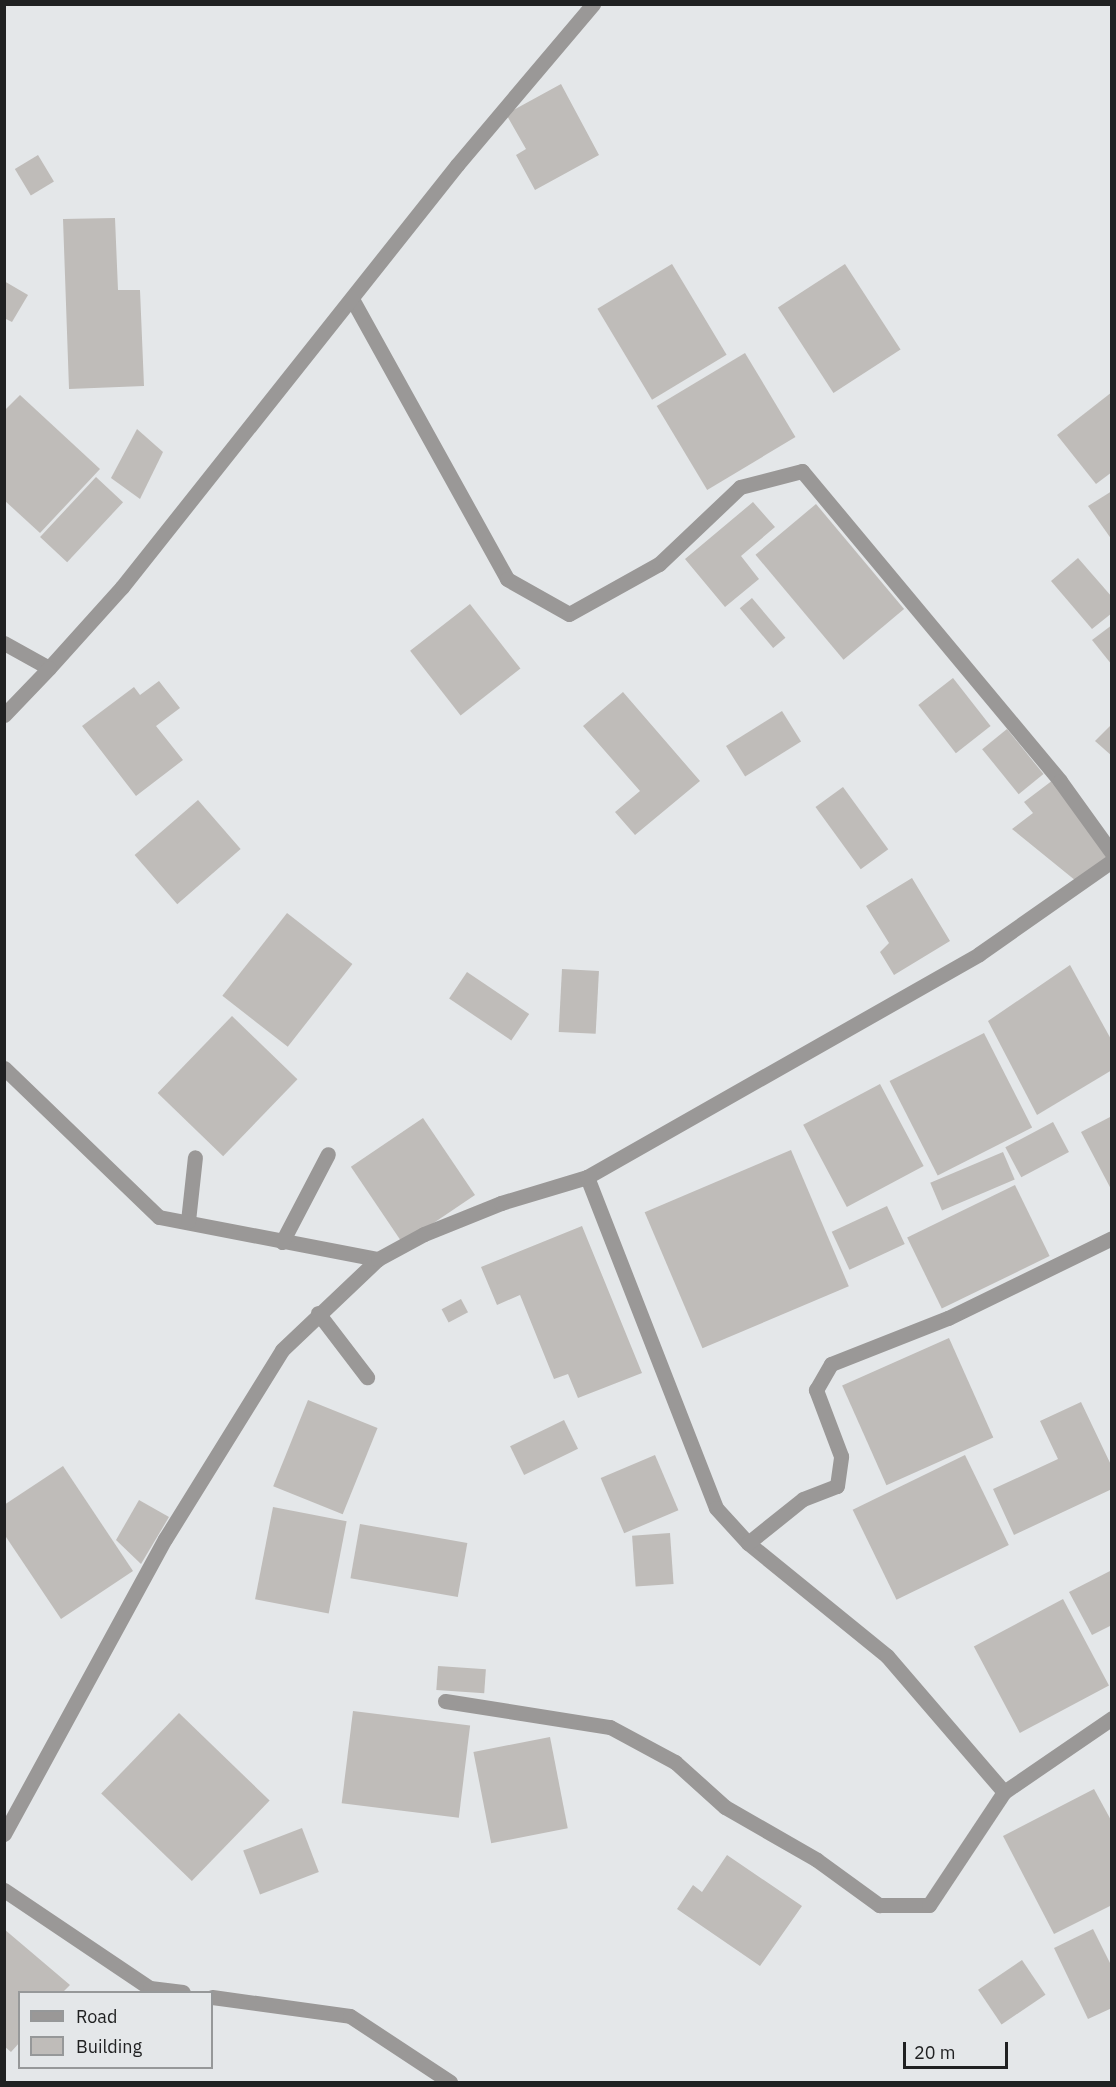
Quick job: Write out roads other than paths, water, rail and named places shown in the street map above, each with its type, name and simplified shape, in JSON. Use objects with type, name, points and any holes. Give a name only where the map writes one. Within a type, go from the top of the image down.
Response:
[{"type":"street","points":[[4,715],[122,587],[352,298],[593,4]]},
{"type":"street","points":[[352,298],[507,579],[569,614],[659,564],[740,487],[802,471],[1060,781],[1112,853]]},
{"type":"street","points":[[4,642],[49,668]]},
{"type":"street","points":[[4,1834],[165,1539],[282,1350],[318,1313],[378,1259],[490,1208],[587,1177],[979,954],[1112,861]]},
{"type":"street","points":[[4,1068],[159,1217],[257,1232],[282,1242],[378,1259]]},
{"type":"street","points":[[282,1242],[328,1154]]},
{"type":"street","points":[[188,1221],[195,1157]]},
{"type":"street","points":[[587,1177],[716,1508],[748,1543],[886,1656],[1004,1792]]},
{"type":"street","points":[[748,1543],[803,1499],[837,1486],[841,1455],[816,1390],[831,1364],[948,1317],[1112,1238]]},
{"type":"street","points":[[318,1313],[366,1377]]},
{"type":"street","points":[[445,1701],[610,1727],[675,1762],[725,1807],[817,1860],[879,1905],[929,1905],[1004,1792],[1112,1718]]},
{"type":"street","points":[[4,1890],[150,1988],[175,1991]]},
{"type":"street","points":[[213,1996],[350,2016],[450,2082]]}]
